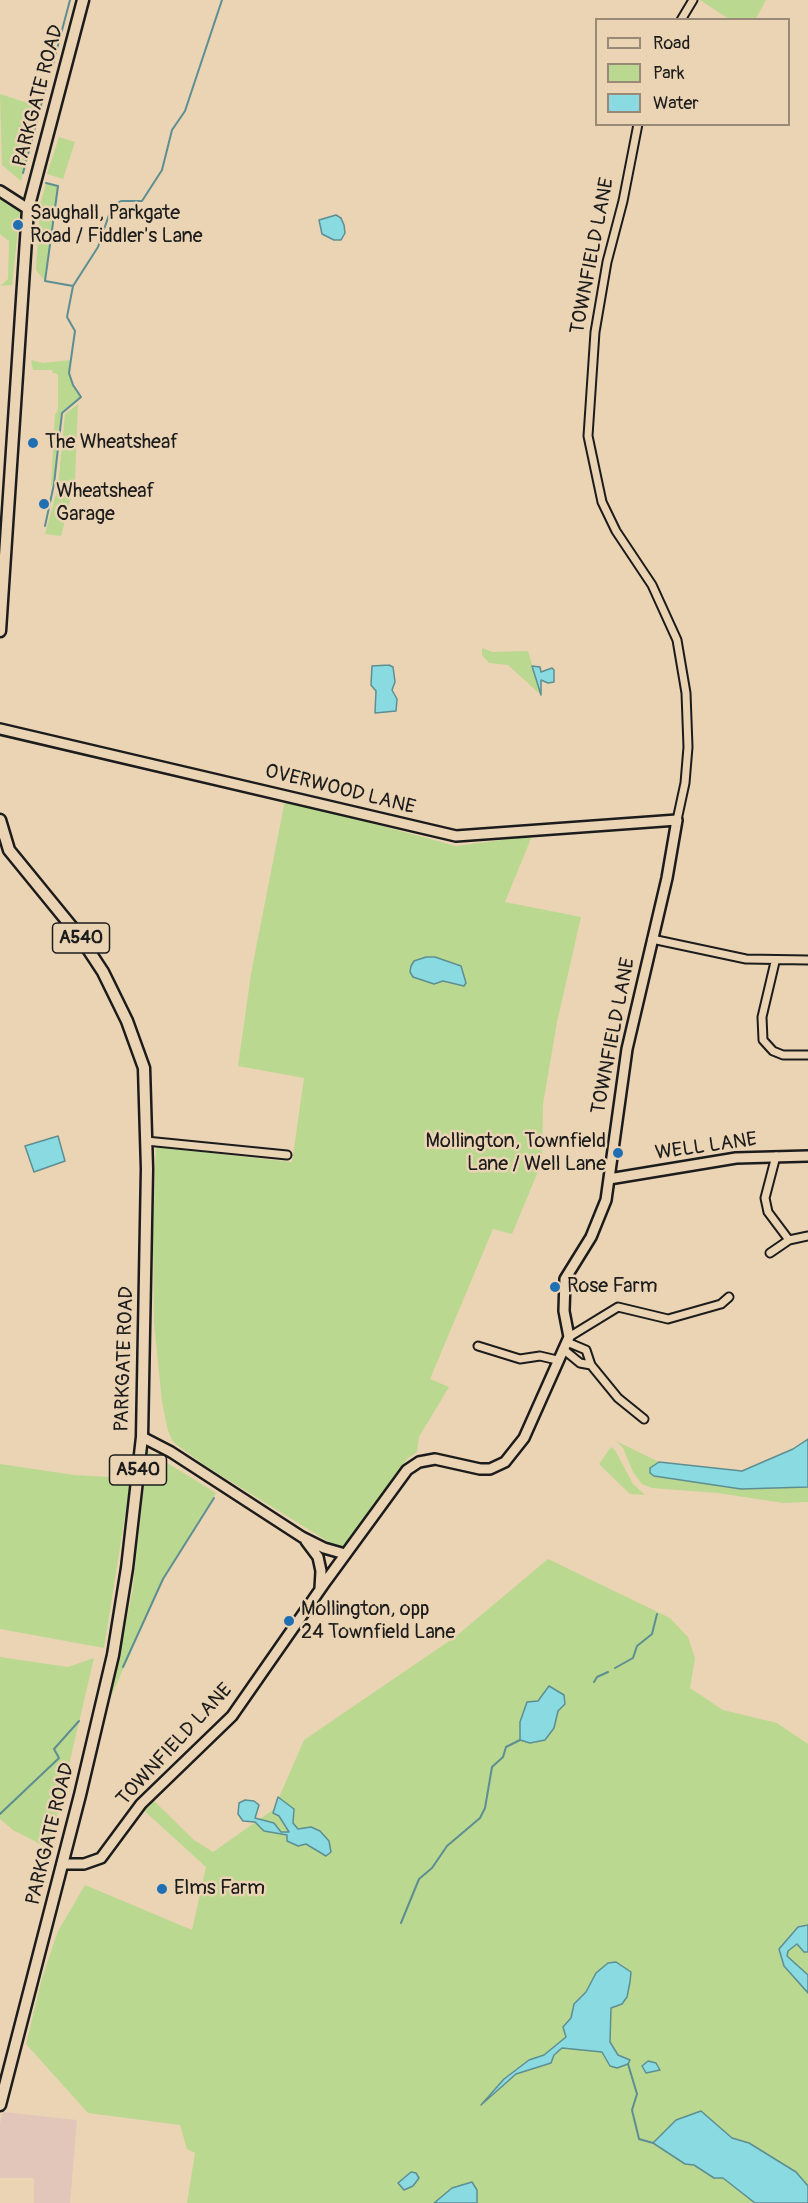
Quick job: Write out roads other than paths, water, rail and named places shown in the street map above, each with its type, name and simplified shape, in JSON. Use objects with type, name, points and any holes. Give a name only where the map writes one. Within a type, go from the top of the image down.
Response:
[{"type":"main road","name":"PARKGATE ROAD","points":[[0,631],[28,209],[83,0]]},
{"type":"main road","name":"PARKGATE ROAD","points":[[0,820],[9,850],[80,937],[103,972],[128,1021],[144,1068],[146,1141],[142,1437],[127,1568],[113,1654],[0,2105]]},
{"type":"street","points":[[682,18],[693,0]]},
{"type":"street","name":"TOWNFIELD LANE","points":[[62,1864],[84,1864],[101,1858],[144,1801],[232,1716],[320,1589],[407,1470],[419,1462],[447,1460],[480,1469],[490,1469],[505,1462],[529,1428],[557,1360],[567,1343],[564,1311],[565,1279],[591,1237],[606,1200],[609,1163],[627,1049],[667,879],[685,783],[688,747],[686,693],[677,640],[652,585],[616,531],[602,502],[588,436],[595,332],[607,262],[623,201],[638,126]]},
{"type":"street","points":[[0,191],[28,209]]},
{"type":"street","name":"OVERWOOD LANE","points":[[0,729],[456,836],[677,820]]},
{"type":"street","points":[[652,939],[712,954],[775,962],[786,959],[808,960]]},
{"type":"street","points":[[775,962],[762,1017],[763,1040],[773,1051],[783,1055],[808,1055]]},
{"type":"street","points":[[146,1141],[287,1155]]},
{"type":"street","points":[[776,1156],[765,1198],[768,1212],[789,1240]]},
{"type":"street","name":"WELL LANE","points":[[609,1179],[736,1158],[808,1156]]},
{"type":"street","points":[[770,1253],[789,1240],[808,1236]]},
{"type":"street","points":[[567,1343],[618,1307],[668,1319],[721,1304],[729,1297]]},
{"type":"street","points":[[567,1343],[586,1350],[591,1365],[644,1419]]},
{"type":"street","points":[[567,1343],[580,1363],[591,1365]]},
{"type":"street","points":[[478,1346],[520,1359],[540,1356],[557,1360]]},
{"type":"street","points":[[142,1437],[171,1452],[302,1537],[324,1548],[345,1554]]},
{"type":"street","points":[[302,1537],[318,1557],[321,1571],[320,1589]]},
{"type":"water","points":[[336,215],[341,218],[344,225],[345,233],[341,240],[334,240],[322,234],[319,220]]},
{"type":"water","points":[[389,665],[393,667],[395,682],[392,690],[397,699],[396,711],[375,713],[376,691],[371,685],[372,666]]},
{"type":"water","points":[[532,666],[540,667],[541,672],[552,668],[554,670],[554,682],[548,683],[541,680],[541,695]]},
{"type":"water","points":[[435,957],[461,966],[466,983],[464,986],[443,981],[434,984],[413,977],[410,972],[414,961]]},
{"type":"water","points":[[58,1136],[65,1161],[34,1172],[25,1146]]},
{"type":"water","points":[[808,1439],[808,1487],[741,1489],[654,1476],[650,1473],[650,1468],[659,1462],[742,1471],[793,1449]]},
{"type":"water","points":[[549,1686],[564,1695],[565,1704],[558,1711],[554,1728],[545,1740],[530,1743],[520,1740],[520,1722],[527,1702],[538,1701]]},
{"type":"water","points":[[278,1797],[294,1809],[293,1823],[298,1829],[311,1827],[320,1831],[329,1841],[331,1852],[326,1856],[306,1844],[298,1846],[287,1841],[287,1835],[264,1831],[255,1822],[243,1821],[238,1814],[239,1803],[245,1800],[254,1801],[259,1805],[255,1818],[274,1823],[281,1832],[289,1832],[279,1816],[273,1813]]},
{"type":"water","points":[[808,1925],[808,1952],[804,1952],[797,1944],[788,1951],[787,1956],[808,1975],[808,1993],[784,1966],[779,1949],[798,1927]]},
{"type":"water","points":[[616,1962],[631,1972],[627,1997],[622,2004],[611,2008],[610,2042],[618,2055],[630,2060],[628,2064],[617,2068],[610,2066],[602,2052],[562,2048],[554,2055],[551,2063],[516,2074],[481,2105],[504,2079],[529,2060],[544,2055],[566,2037],[563,2027],[571,2018],[574,2004],[586,1992],[596,1973],[608,1963]]},
{"type":"water","points":[[648,2061],[656,2063],[660,2070],[646,2073],[642,2066]]},
{"type":"water","points":[[701,2111],[732,2138],[749,2143],[796,2172],[808,2186],[808,2203],[755,2203],[723,2178],[714,2178],[694,2165],[685,2164],[653,2143],[676,2120]]},
{"type":"water","points":[[411,2172],[416,2173],[419,2178],[413,2186],[404,2190],[398,2183]]},
{"type":"water","points":[[472,2182],[477,2190],[477,2203],[434,2203],[452,2188]]},
{"type":"waterway","points":[[53,64],[70,0]]},
{"type":"waterway","points":[[45,526],[54,484],[62,413],[81,397],[69,373],[75,331],[67,317],[73,286],[98,247],[112,206],[121,201],[142,201],[162,170],[172,130],[185,111],[222,0]]},
{"type":"waterway","points":[[23,173],[47,83]]},
{"type":"waterway","points":[[46,183],[58,186],[45,281],[73,286]]},
{"type":"waterway","points":[[123,1667],[163,1579],[214,1498]]},
{"type":"waterway","points":[[615,1668],[633,1658],[637,1646],[652,1634],[657,1614]]},
{"type":"waterway","points":[[594,1682],[597,1677],[608,1672]]},
{"type":"waterway","points":[[0,1814],[59,1758],[54,1749],[79,1721]]},
{"type":"waterway","points":[[401,1923],[419,1879],[432,1868],[447,1846],[480,1818],[485,1808],[492,1767],[503,1757],[506,1747],[520,1740]]},
{"type":"waterway","points":[[628,2064],[637,2094],[632,2110],[639,2139],[653,2143]]},
{"type":"place","name":"Saughall, Parkgate Road / Fiddler's Lane","points":[[18,225]]},
{"type":"place","name":"The Wheatsheaf","points":[[33,443]]},
{"type":"place","name":"Wheatsheaf Garage","points":[[44,504]]},
{"type":"place","name":"Mollington, Townfield Lane / Well Lane","points":[[618,1153]]},
{"type":"place","name":"Rose Farm","points":[[555,1287]]},
{"type":"place","name":"Mollington, opp 24 Townfield Lane","points":[[289,1621]]},
{"type":"place","name":"Elms Farm","points":[[162,1889]]}]
